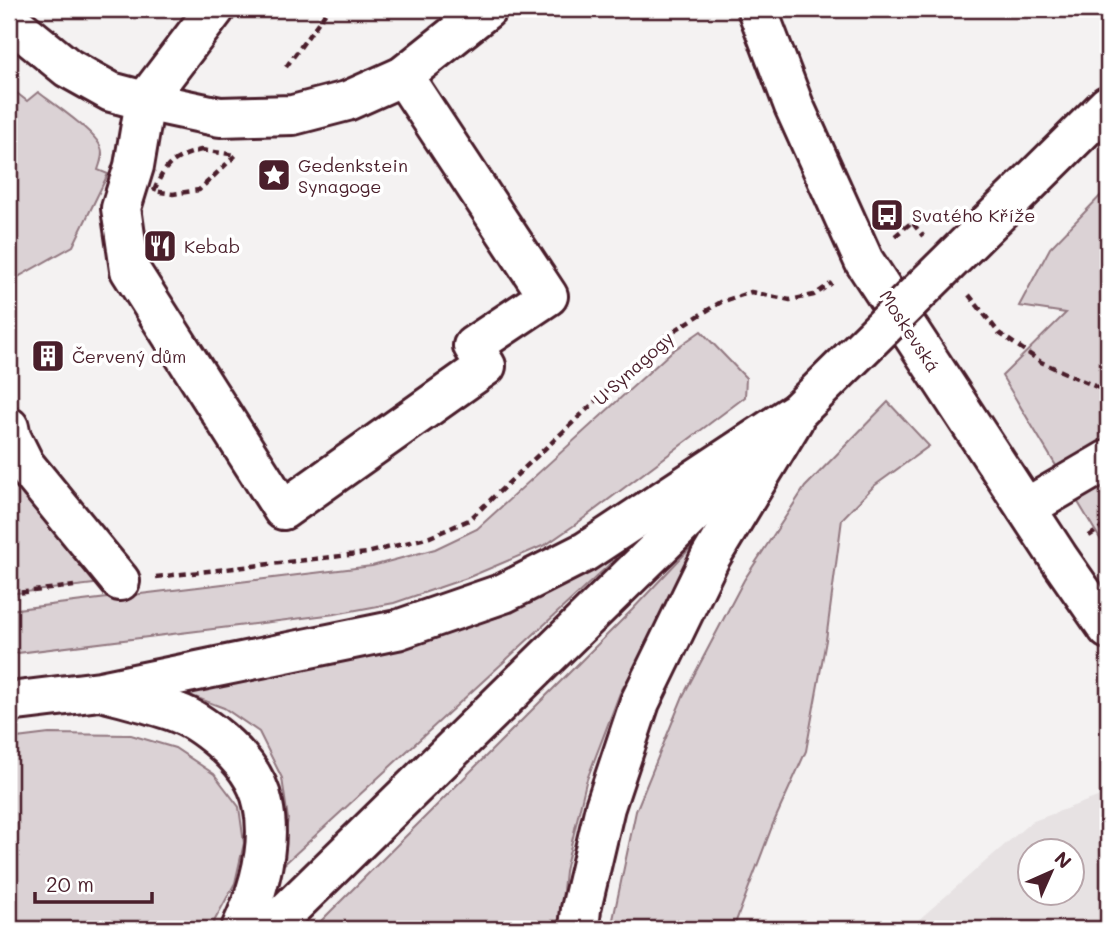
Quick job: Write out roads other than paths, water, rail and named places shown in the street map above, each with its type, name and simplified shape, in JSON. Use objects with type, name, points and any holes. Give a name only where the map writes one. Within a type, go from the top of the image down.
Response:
[{"type":"main road","points":[[215,9],[145,102],[134,166],[121,208],[130,270],[283,510],[486,366],[473,346],[548,296],[403,76]]},
{"type":"main road","points":[[9,20],[68,68],[111,92],[145,102],[220,117],[293,115],[347,101],[403,76],[486,9]]},
{"type":"main road","name":"Moskevská","points":[[757,9],[793,106],[864,261],[1108,629]]},
{"type":"main road","points":[[269,929],[1108,105]]},
{"type":"main road","points":[[9,702],[100,691],[397,630],[504,593],[585,552],[798,411]]},
{"type":"main road","points":[[579,929],[604,807],[640,702],[710,558],[798,411]]},
{"type":"main road","points":[[9,427],[25,465],[120,581]]},
{"type":"main road","points":[[1026,508],[1108,460]]},
{"type":"main road","points":[[100,691],[179,713],[208,730],[229,747],[247,768],[263,803],[265,826],[264,852],[258,883],[241,929]]},
{"type":"place","name":"Gedenkstein Synagoge","points":[[274,175]]},
{"type":"place","name":"Svatého Kříže","points":[[887,215]]},
{"type":"place","name":"Kebab","points":[[160,246]]},
{"type":"place","name":"Červený dům","points":[[48,356]]}]
